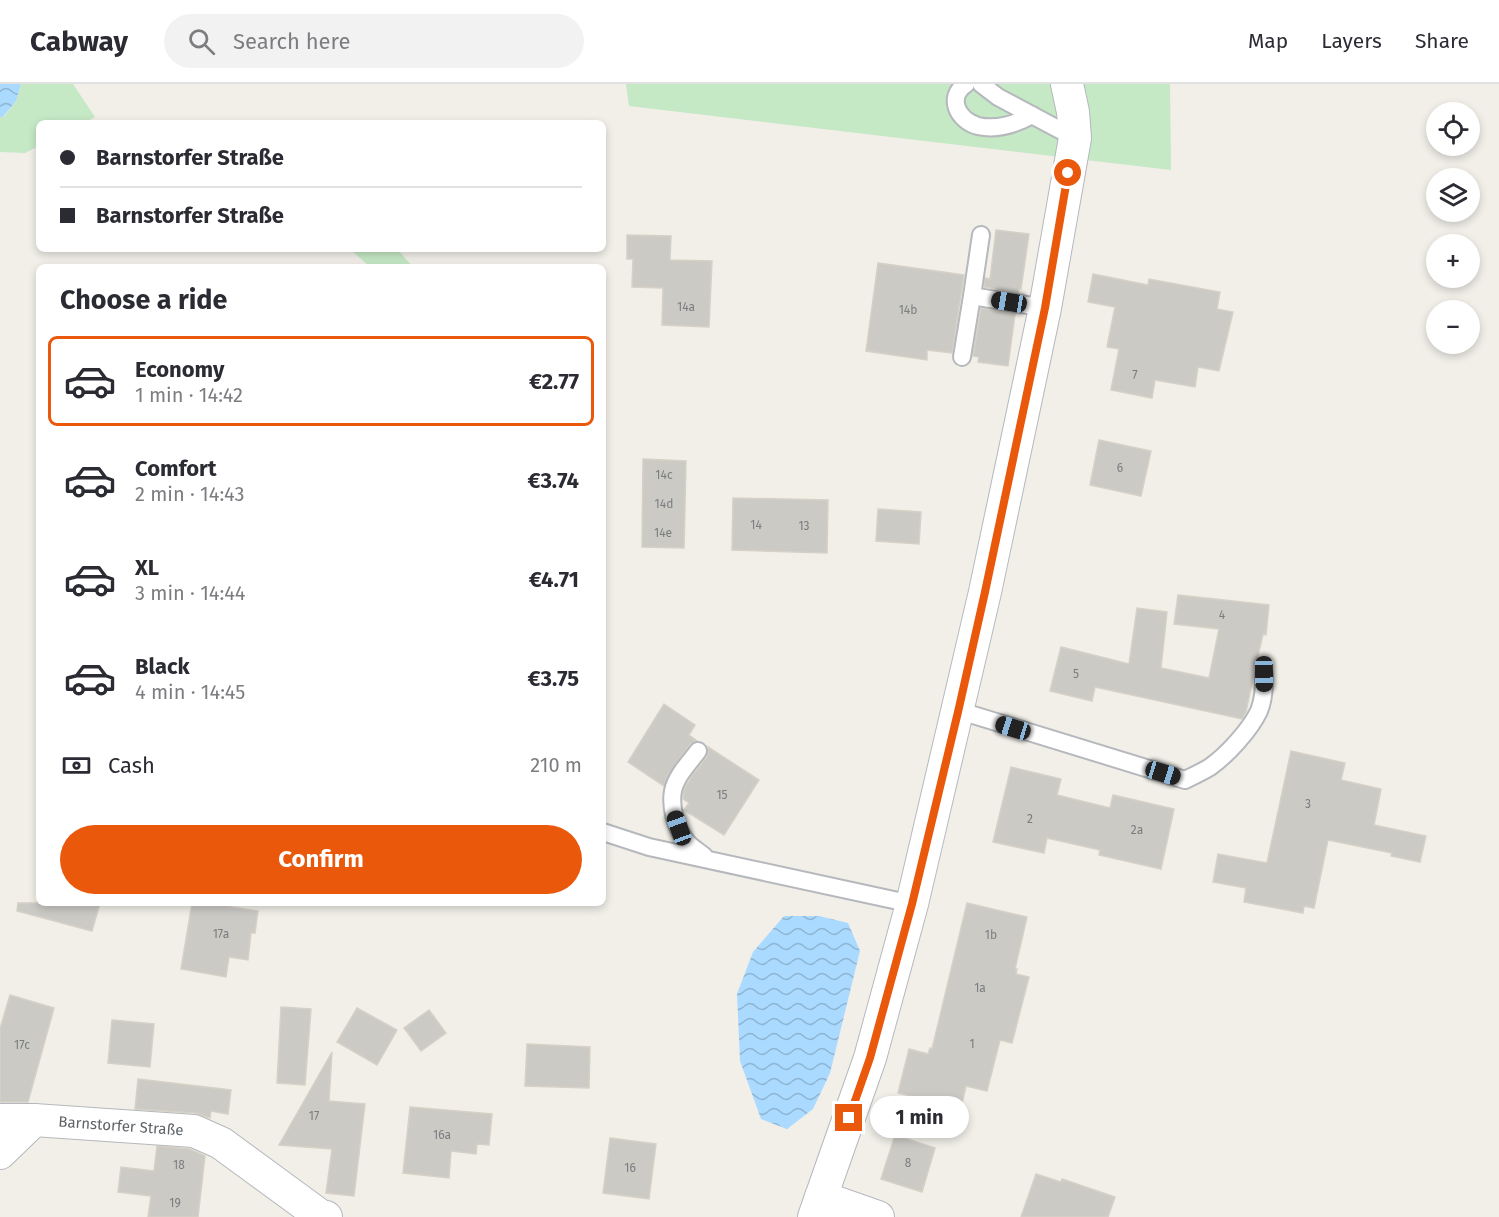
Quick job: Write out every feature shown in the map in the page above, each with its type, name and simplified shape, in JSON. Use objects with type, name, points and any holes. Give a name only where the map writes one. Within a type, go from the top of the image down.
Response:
[{"type":"street","points":[[878,1217],[817,1207],[870,1058],[912,904],[985,592],[1045,308],[1075,138],[1073,112],[1067,84]]},
{"type":"street","name":"Barnstorfer Straße","points":[[0,1120],[34,1120],[194,1131],[221,1143],[322,1217],[326,1217]]},
{"type":"street","points":[[0,1153],[34,1120]]},
{"type":"lane","points":[[966,84],[956,93],[955,100],[966,122],[977,126],[998,126],[1021,122],[1032,115]]},
{"type":"lane","points":[[981,84],[998,97],[1075,138]]},
{"type":"lane","points":[[962,357],[981,235]]},
{"type":"lane","points":[[972,296],[1045,308]]},
{"type":"lane","points":[[958,712],[1185,780],[1210,767],[1244,734],[1259,710],[1264,692],[1264,674]]},
{"type":"lane","points":[[698,751],[679,778],[673,790],[672,802],[685,840],[710,860]]},
{"type":"lane","points":[[606,833],[649,847],[912,904]]},
{"type":"green space","points":[[21,84],[73,84],[95,117],[90,120],[36,120],[36,148],[25,153],[0,152],[0,117],[4,117],[16,101]]},
{"type":"green space","points":[[626,84],[1170,84],[1171,170],[629,106]]},
{"type":"green space","points":[[353,252],[400,252],[410,264],[367,264]]},
{"type":"water","points":[[0,84],[21,84],[16,101],[3,117],[0,117]]},
{"type":"water","points":[[784,916],[819,916],[848,923],[860,951],[830,1073],[813,1109],[787,1129],[761,1119],[740,1061],[737,994],[753,952]]},
{"type":"building","points":[[996,230],[1029,234],[1021,289],[1018,293],[984,287],[985,278],[990,279]]},
{"type":"building","points":[[627,235],[671,236],[670,260],[712,261],[709,327],[662,325],[663,288],[632,287],[633,259],[627,259]]},
{"type":"building","points":[[878,263],[964,275],[952,353],[927,350],[927,360],[866,351]]},
{"type":"building","points":[[1093,274],[1148,285],[1149,279],[1220,292],[1217,309],[1233,312],[1219,371],[1198,367],[1195,387],[1155,380],[1152,398],[1111,390],[1119,349],[1107,347],[1115,307],[1088,302]]},
{"type":"building","points":[[981,308],[1015,314],[1008,366],[978,362],[979,357],[973,356]]},
{"type":"building","points":[[1099,440],[1151,451],[1141,496],[1090,485]]},
{"type":"building","points":[[643,459],[686,461],[684,548],[642,547]]},
{"type":"building","points":[[733,498],[828,500],[827,553],[732,550]]},
{"type":"building","points":[[878,509],[921,512],[919,544],[876,541]]},
{"type":"building","points":[[1178,595],[1269,605],[1266,635],[1263,634],[1246,712],[1242,719],[1095,687],[1092,701],[1050,691],[1061,647],[1129,664],[1137,608],[1167,612],[1161,668],[1209,678],[1219,629],[1174,624]]},
{"type":"building","points":[[664,704],[695,725],[689,735],[697,741],[690,744],[668,775],[664,786],[628,762]]},
{"type":"building","points":[[708,747],[759,780],[724,835],[684,810],[689,803],[683,799],[684,789],[707,757]]},
{"type":"building","points":[[1291,751],[1345,763],[1341,780],[1381,789],[1374,825],[1426,836],[1420,862],[1391,856],[1392,853],[1328,840],[1314,908],[1304,906],[1303,913],[1244,902],[1246,888],[1213,882],[1218,854],[1267,863]]},
{"type":"building","points":[[1011,767],[1061,779],[1057,795],[1110,808],[1113,795],[1174,809],[1161,869],[1099,855],[1100,850],[1047,838],[1044,853],[993,842]]},
{"type":"building","points":[[18,903],[36,903],[36,906],[99,906],[92,931],[17,911]]},
{"type":"building","points":[[967,903],[1027,917],[1015,969],[1017,969],[1016,974],[1029,977],[1012,1043],[1000,1040],[987,1091],[966,1086],[961,1108],[898,1093],[909,1049],[928,1054],[930,1048],[932,1049]]},
{"type":"building","points":[[192,906],[225,906],[258,911],[255,933],[251,933],[248,960],[229,957],[226,977],[181,969]]},
{"type":"building","points":[[10,995],[54,1008],[28,1102],[0,1102],[0,1029]]},
{"type":"building","points":[[281,1007],[311,1009],[305,1085],[277,1083]]},
{"type":"building","points":[[357,1008],[397,1030],[377,1065],[337,1042]]},
{"type":"building","points":[[429,1010],[446,1033],[421,1051],[404,1028]]},
{"type":"building","points":[[112,1020],[154,1024],[150,1067],[108,1063]]},
{"type":"building","points":[[527,1044],[590,1047],[589,1088],[525,1086]]},
{"type":"building","points":[[332,1052],[329,1101],[365,1104],[354,1196],[326,1193],[332,1149],[279,1145]]},
{"type":"building","points":[[138,1079],[231,1090],[228,1114],[211,1111],[210,1118],[195,1113],[135,1109]]},
{"type":"building","points":[[410,1107],[492,1114],[489,1145],[477,1144],[476,1154],[451,1151],[449,1178],[403,1173]]},
{"type":"building","points":[[895,1135],[935,1148],[922,1192],[881,1179]]},
{"type":"building","points":[[610,1138],[656,1144],[649,1199],[603,1193]]},
{"type":"building","points":[[157,1146],[190,1149],[205,1156],[198,1217],[148,1217],[151,1196],[118,1192],[121,1167],[154,1171]]},
{"type":"building","points":[[1036,1174],[1061,1182],[1062,1179],[1115,1197],[1108,1217],[1021,1217]]},
{"type":"route","points":[[849,1118],[870,1058],[912,904],[958,712],[1045,308],[1068,173]]}]
